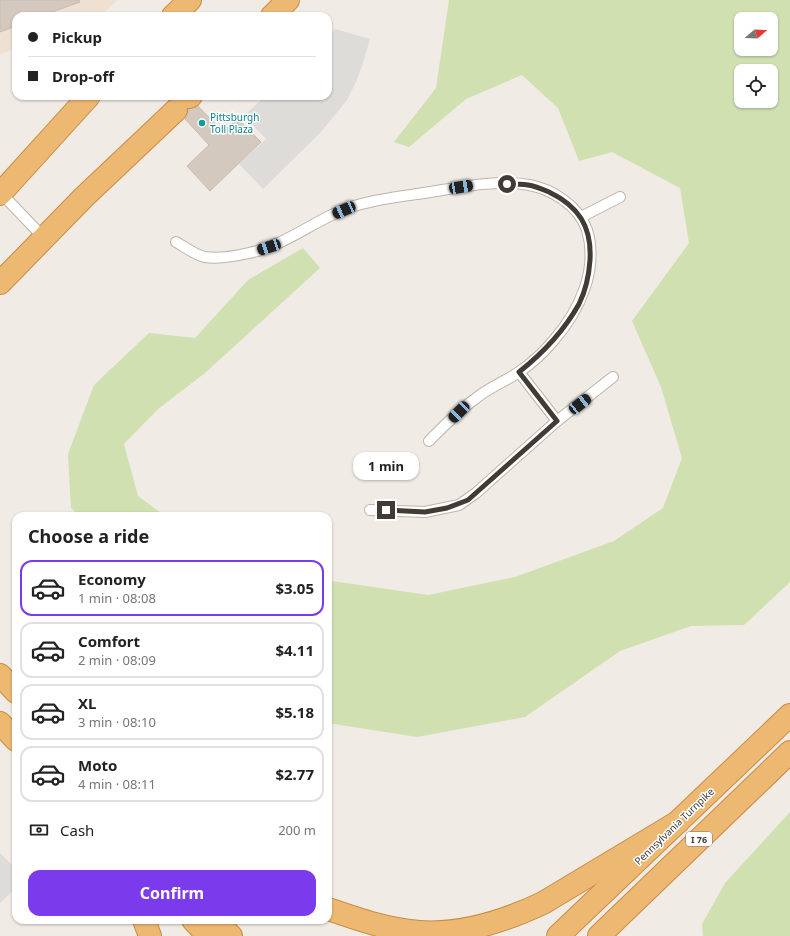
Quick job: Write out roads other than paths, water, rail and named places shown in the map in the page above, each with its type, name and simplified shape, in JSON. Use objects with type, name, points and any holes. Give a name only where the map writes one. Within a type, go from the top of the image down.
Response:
[{"type":"highway","points":[[177,12],[190,0]]},
{"type":"highway","points":[[276,12],[288,0]]},
{"type":"highway","points":[[1,193],[85,100]]},
{"type":"highway","points":[[0,283],[84,197],[185,101]]},
{"type":"highway","points":[[0,675],[12,688]]},
{"type":"highway","name":"Pennsylvania Turnpike","points":[[558,936],[790,715]]},
{"type":"highway","points":[[0,723],[12,736]]},
{"type":"highway","name":"I 76","points":[[599,936],[790,752]]},
{"type":"highway","points":[[332,910],[361,920],[398,929],[420,932],[447,931],[480,927],[521,913],[543,903],[678,822]]},
{"type":"highway","points":[[146,924],[150,936]]},
{"type":"highway","points":[[197,924],[208,936]]},
{"type":"highway","points":[[220,924],[231,936]]},
{"type":"lane","points":[[176,242],[205,257],[250,253],[269,247],[330,216],[359,204],[476,185],[529,185],[561,198],[581,216],[589,237],[589,270],[584,292],[570,320],[553,341],[536,358],[519,372],[475,398],[429,441]]},
{"type":"lane","points":[[1,193],[44,238]]},
{"type":"lane","points":[[581,216],[620,197]]},
{"type":"lane","points":[[519,372],[557,421]]},
{"type":"lane","points":[[370,510],[425,512],[459,505],[476,493],[557,421],[613,377]]},
{"type":"place","name":"Pittsburgh Toll Plaza","points":[[202,123]]}]
